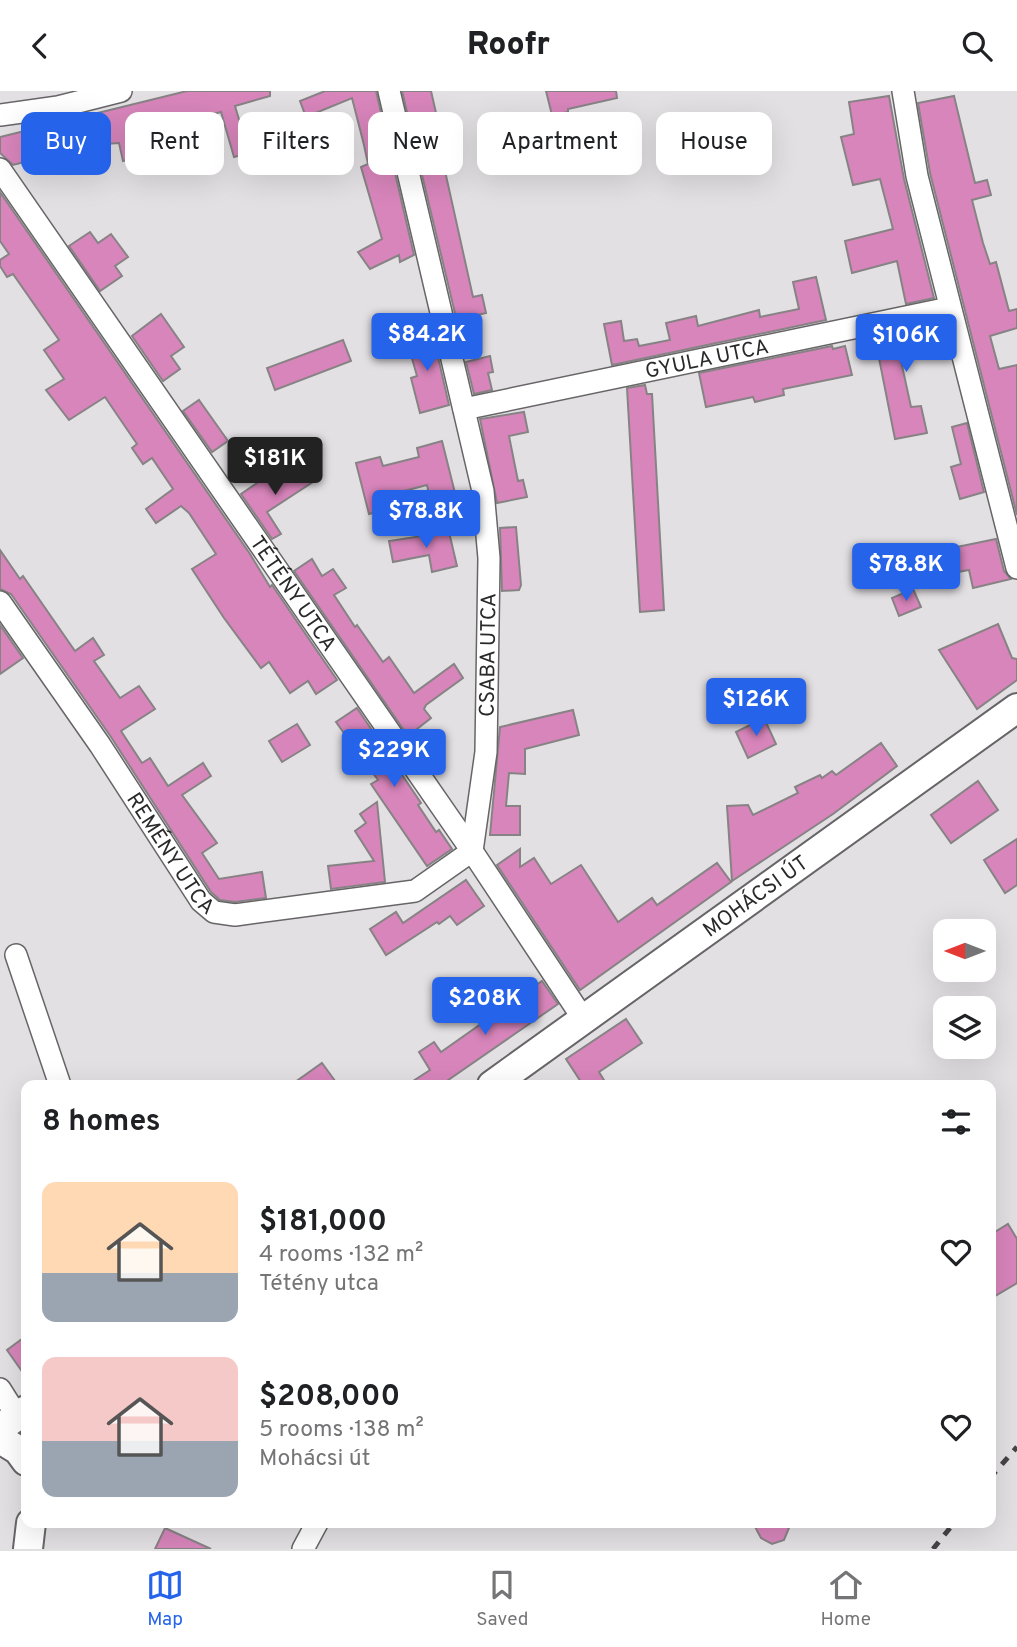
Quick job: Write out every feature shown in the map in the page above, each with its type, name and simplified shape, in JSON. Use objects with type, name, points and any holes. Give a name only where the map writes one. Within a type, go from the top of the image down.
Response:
[{"type":"main road","name":"MOHÁCSI ÚT","points":[[499,1080],[1017,708]]},
{"type":"main road","points":[[0,1439],[21,1454]]},
{"type":"main road","points":[[28,1549],[30,1528]]},
{"type":"street","points":[[0,115],[58,107],[121,91]]},
{"type":"street","name":"CSABA UTCA","points":[[389,91],[483,491],[489,558],[486,753],[472,851]]},
{"type":"street","points":[[903,91],[917,176],[1017,568]]},
{"type":"street","name":"TÉTÉNY UTCA","points":[[0,169],[472,851],[584,1020]]},
{"type":"street","name":"GYULA UTCA","points":[[464,409],[949,308]]},
{"type":"street","name":"REMÉNY UTCA","points":[[0,602],[100,745],[201,901],[214,912],[234,915],[415,891],[472,851]]},
{"type":"street","points":[[16,955],[58,1080]]},
{"type":"street","points":[[0,1389],[15,1418]]},
{"type":"street","points":[[303,1549],[314,1528]]},
{"type":"building","points":[[187,91],[270,91],[270,96],[235,106],[238,116],[238,156],[234,157],[224,122],[224,112],[125,112],[123,161],[119,143],[111,144],[111,112],[102,112]]},
{"type":"building","points":[[325,91],[376,91],[381,112],[368,112],[368,164],[352,98],[318,112],[304,112],[300,101]]},
{"type":"building","points":[[402,91],[431,91],[436,112],[407,112]]},
{"type":"building","points":[[546,91],[616,91],[617,98],[568,109],[568,112],[551,112]]},
{"type":"building","points":[[889,96],[904,179],[934,298],[906,304],[897,261],[852,273],[845,241],[893,229],[880,179],[853,185],[841,137],[854,134],[849,102]]},
{"type":"building","points":[[954,96],[975,183],[987,180],[991,195],[972,200],[983,243],[990,264],[996,262],[1009,311],[1017,309],[1017,328],[990,336],[999,369],[1017,365],[1017,515],[930,173],[918,103]]},
{"type":"building","points":[[21,132],[21,163],[13,165],[0,153],[0,137]]},
{"type":"building","points":[[368,164],[368,175],[395,175],[414,255],[400,262],[399,255],[370,269],[358,252],[382,239],[361,167]]},
{"type":"building","points":[[422,175],[446,175],[473,297],[482,295],[486,313],[469,317],[471,326],[459,330]]},
{"type":"building","points":[[0,192],[250,554],[270,587],[272,585],[337,680],[316,694],[308,681],[290,693],[269,662],[261,668],[224,618],[192,569],[216,554],[189,513],[181,506],[156,523],[146,509],[173,489],[152,458],[143,464],[132,448],[137,444],[105,397],[69,420],[46,390],[64,379],[44,350],[59,340],[13,274],[7,277],[0,266],[0,260],[9,254],[0,241]]},
{"type":"building","points":[[90,232],[98,243],[111,234],[128,257],[115,266],[122,276],[100,291],[69,246]]},
{"type":"building","points":[[816,277],[826,320],[612,365],[604,324],[621,321],[624,341],[637,339],[639,346],[670,340],[666,323],[696,316],[698,326],[759,310],[760,317],[799,309],[793,282]]},
{"type":"building","points":[[161,314],[184,347],[171,356],[180,369],[163,381],[132,336]]},
{"type":"building","points":[[941,323],[948,351],[901,361],[911,407],[921,406],[927,433],[895,439],[875,338]]},
{"type":"building","points":[[432,331],[449,405],[420,413],[411,378],[417,376],[406,337]]},
{"type":"building","points":[[343,340],[351,361],[275,390],[267,368]]},
{"type":"building","points":[[832,346],[833,349],[845,346],[852,375],[783,389],[784,395],[755,402],[753,397],[706,407],[699,373]]},
{"type":"building","points":[[490,356],[493,372],[488,373],[492,390],[474,394],[466,362]]},
{"type":"building","points":[[645,385],[647,394],[652,394],[664,610],[640,612],[627,388]]},
{"type":"building","points":[[199,400],[228,441],[212,452],[183,411]]},
{"type":"building","points":[[524,412],[528,432],[509,436],[518,481],[523,480],[527,497],[497,503],[480,419]]},
{"type":"building","points":[[967,423],[984,492],[960,499],[951,467],[961,464],[952,427]]},
{"type":"building","points":[[442,441],[455,493],[430,499],[427,485],[389,495],[393,508],[369,514],[356,463],[380,457],[383,466],[419,457],[417,448]]},
{"type":"building","points":[[307,466],[316,480],[267,512],[281,534],[272,539],[241,494],[266,477],[273,488]]},
{"type":"building","points":[[516,527],[521,585],[519,590],[502,591],[500,528]]},
{"type":"building","points":[[449,532],[457,566],[432,572],[429,555],[393,562],[389,541]]},
{"type":"building","points":[[996,539],[1004,571],[1011,579],[973,588],[969,570],[952,573],[947,549]]},
{"type":"building","points":[[0,550],[20,579],[23,576],[75,651],[93,638],[104,655],[94,661],[120,698],[139,686],[155,709],[121,731],[142,763],[150,758],[168,786],[203,763],[211,776],[182,795],[217,843],[202,853],[219,879],[262,872],[266,898],[235,902],[220,900],[211,892],[111,737],[11,594],[0,589]]},
{"type":"building","points":[[312,559],[322,576],[333,569],[346,588],[334,595],[383,662],[389,657],[414,693],[454,664],[463,678],[426,705],[424,709],[431,718],[408,736],[294,571]]},
{"type":"building","points":[[913,589],[921,607],[899,616],[892,598]]},
{"type":"building","points":[[998,624],[1012,658],[1017,659],[1017,680],[977,709],[939,650]]},
{"type":"building","points":[[0,625],[23,658],[0,674]]},
{"type":"building","points":[[357,708],[421,803],[418,805],[436,832],[439,830],[452,849],[427,866],[371,784],[378,780],[336,722]]},
{"type":"building","points":[[573,710],[579,735],[525,749],[525,774],[509,773],[506,806],[520,806],[520,835],[490,835],[500,727]]},
{"type":"building","points":[[764,718],[776,744],[748,758],[736,732]]},
{"type":"building","points":[[297,724],[310,745],[282,762],[269,741]]},
{"type":"building","points":[[881,743],[897,766],[833,814],[732,881],[727,806],[748,805],[753,815],[798,793],[795,787],[820,775],[822,778],[832,771],[836,775]]},
{"type":"building","points":[[978,781],[998,810],[951,843],[931,815]]},
{"type":"building","points":[[377,802],[385,882],[331,889],[328,866],[374,861],[355,831],[366,823],[360,814]]},
{"type":"building","points":[[1017,839],[1017,885],[1005,893],[984,860]]},
{"type":"building","points":[[520,849],[520,867],[534,858],[551,884],[581,865],[618,922],[652,898],[657,905],[717,863],[731,882],[580,990],[497,865]]},
{"type":"building","points":[[466,880],[484,906],[457,925],[450,916],[439,924],[437,922],[386,955],[370,929],[396,912],[403,923]]},
{"type":"building","points":[[542,981],[558,1004],[448,1080],[415,1080],[430,1070],[419,1052],[434,1042],[441,1052]]},
{"type":"building","points":[[626,1019],[642,1043],[599,1072],[604,1080],[580,1080],[566,1059]]},
{"type":"building","points":[[322,1063],[334,1080],[298,1080]]},
{"type":"building","points":[[1008,1224],[1017,1239],[1017,1283],[996,1295],[996,1231]]},
{"type":"building","points":[[21,1340],[21,1370],[7,1350]]},
{"type":"building","points":[[165,1528],[211,1549],[155,1549]]},
{"type":"building","points":[[756,1528],[789,1528],[784,1540],[772,1544],[761,1538]]},
{"type":"railway","points":[[996,1471],[1017,1447]]},
{"type":"railway","points":[[933,1549],[950,1528]]}]
